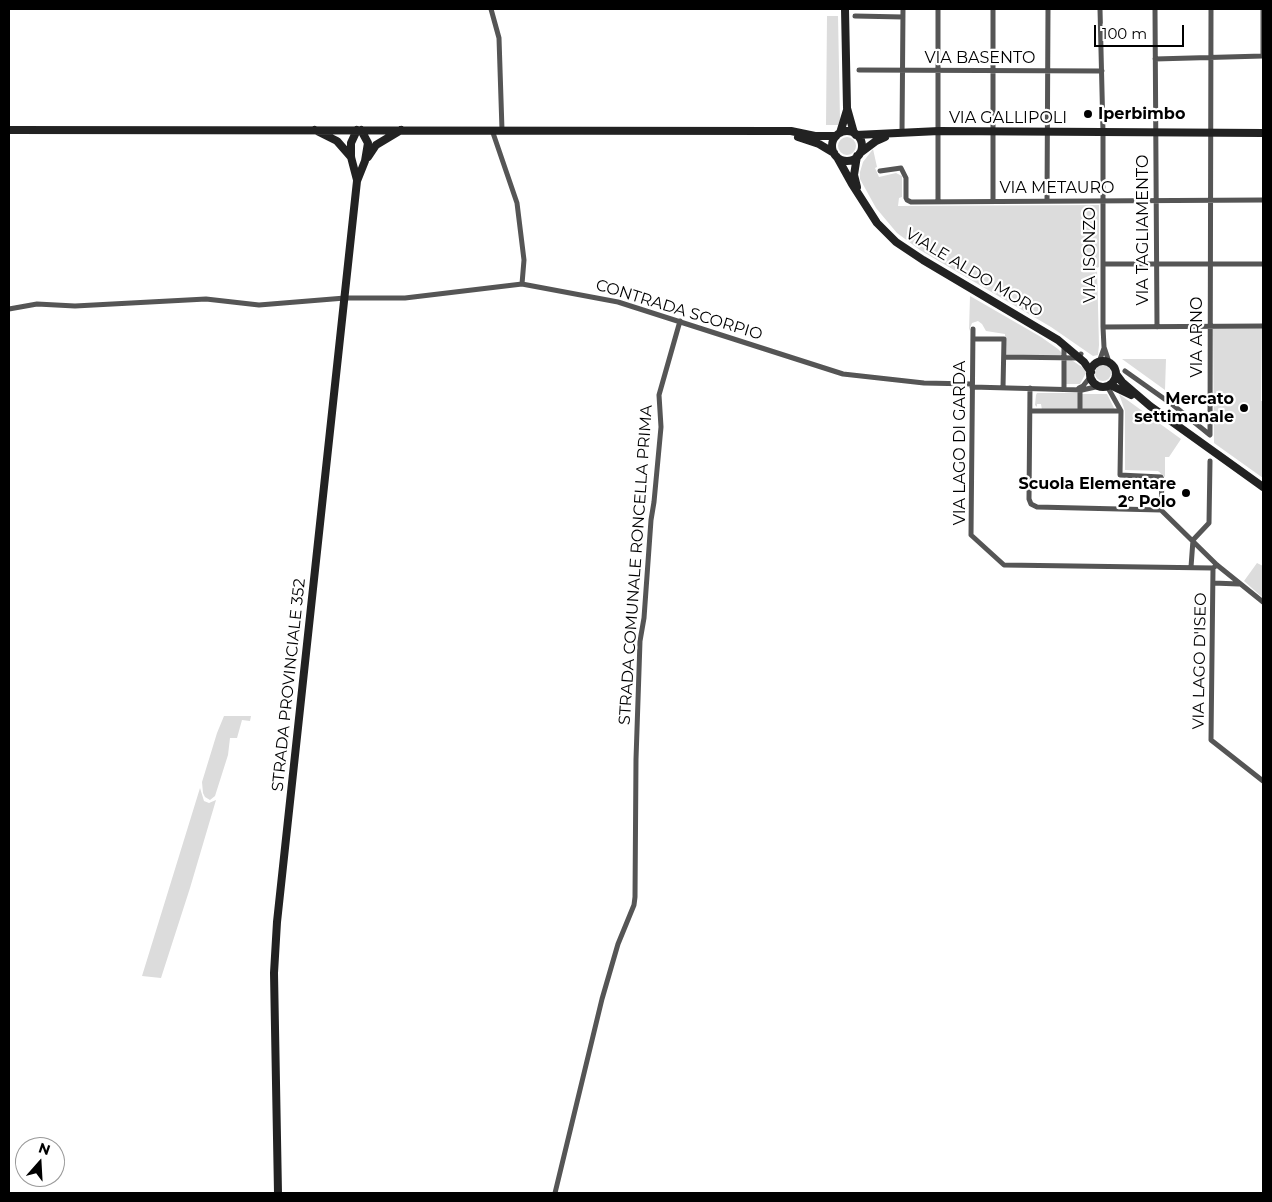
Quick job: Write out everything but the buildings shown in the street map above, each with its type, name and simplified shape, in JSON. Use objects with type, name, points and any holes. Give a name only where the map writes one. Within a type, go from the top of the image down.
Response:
[{"type":"main road","name":"VIALE ALDO MORO","points":[[845,9],[847,108],[855,134],[861,142],[855,178],[862,200]]},
{"type":"main road","name":"VIALE ALDO MORO","points":[[847,108],[838,134],[832,144],[836,155],[862,200],[884,231],[906,249],[1062,343],[1080,356],[1098,362]]},
{"type":"main road","points":[[314,129],[337,141],[351,157]]},
{"type":"main road","points":[[9,130],[791,131],[815,136],[838,134],[847,131],[855,134]]},
{"type":"main road","name":"STRADA PROVINCIALE 352","points":[[278,1193],[274,974],[277,922],[357,181],[365,161],[368,143],[359,130],[351,143],[351,157],[357,181]]},
{"type":"main road","name":"STRADA PROVINCIALE 352","points":[[365,161],[376,145],[402,130]]},
{"type":"main road","points":[[774,131],[788,133],[819,144],[846,160],[854,159],[859,154]]},
{"type":"main road","name":"VIA GALLIPOLI","points":[[855,134],[939,131],[1263,133]]},
{"type":"main road","name":"VIA GALLIPOLI","points":[[859,154],[878,140],[902,133]]},
{"type":"main road","name":"VIALE ALDO MORO","points":[[1080,356],[1094,382],[1122,390],[1150,406]]},
{"type":"main road","points":[[1091,374],[1098,362],[1109,362]]},
{"type":"main road","name":"VIALE ALDO MORO","points":[[1109,362],[1122,382],[1150,406],[1263,488]]},
{"type":"main road","points":[[1105,386],[1115,379],[1116,374]]},
{"type":"street","points":[[491,9],[499,38],[502,130]]},
{"type":"street","points":[[902,133],[903,9]]},
{"type":"street","points":[[938,9],[938,202]]},
{"type":"street","points":[[993,9],[993,200]]},
{"type":"street","points":[[1047,201],[1046,71],[1048,9]]},
{"type":"street","name":"VIA ISONZO","points":[[1100,9],[1103,132],[1104,347]]},
{"type":"street","name":"VIA TAGLIAMENTO","points":[[1155,9],[1157,327]]},
{"type":"street","name":"VIA ARNO","points":[[1125,371],[1173,405],[1210,436],[1209,200],[1211,9]]},
{"type":"street","points":[[1155,59],[1263,56],[1263,9]]},
{"type":"street","points":[[856,16],[903,17]]},
{"type":"street","name":"VIA BASENTO","points":[[859,70],[1102,71]]},
{"type":"street","points":[[492,130],[517,203],[524,260],[522,284]]},
{"type":"street","name":"VIA METAURO","points":[[880,171],[901,168],[906,178],[906,198],[909,202],[993,200],[1263,200]]},
{"type":"street","points":[[1103,264],[1263,264]]},
{"type":"street","name":"CONTRADA SCORPIO","points":[[9,309],[37,304],[74,306],[206,299],[259,304],[345,298],[405,298],[522,284],[598,297],[680,320],[843,374],[924,383],[1003,388],[1079,389],[1105,386]]},
{"type":"street","name":"STRADA COMUNALE RONCELLA PRIMA","points":[[556,1193],[602,999],[616,952],[634,905],[640,648],[661,427],[659,395],[680,320]]},
{"type":"street","points":[[1103,327],[1263,326]]},
{"type":"street","name":"VIA LAGO DI GARDA","points":[[974,329],[972,535],[1004,565],[1215,567]]},
{"type":"street","points":[[973,338],[1004,339],[1003,388]]},
{"type":"street","points":[[1062,343],[1064,389]]},
{"type":"street","points":[[1098,362],[1104,347]]},
{"type":"street","points":[[1104,347],[1109,362]]},
{"type":"street","points":[[1004,357],[1064,358],[1080,356]]},
{"type":"street","points":[[1080,411],[1079,389],[1091,374]]},
{"type":"street","points":[[1105,386],[1121,411],[1120,475],[1161,477],[1161,510]]},
{"type":"street","points":[[1030,388],[1029,499],[1031,504],[1037,507],[1161,510],[1193,540],[1215,567],[1263,602]]},
{"type":"street","points":[[1030,411],[1121,411]]},
{"type":"street","points":[[1192,567],[1193,540],[1209,523],[1210,461]]},
{"type":"street","name":"VIA LAGO D'ISEO","points":[[1215,567],[1213,583],[1211,740],[1263,781]]},
{"type":"street","points":[[1213,583],[1240,584]]},
{"type":"shaded area","points":[[827,16],[838,16],[840,120],[838,125],[826,125]]},
{"type":"shaded area","points":[[847,137],[853,140],[856,146],[853,152],[847,155],[841,152],[838,146],[841,140]]},
{"type":"shaded area","points":[[873,149],[877,167],[875,168],[879,177],[896,173],[902,176],[902,197],[899,198],[898,206],[1099,205],[1099,267],[1097,268],[1098,355],[1093,356],[1051,327],[920,250],[897,233],[876,208],[860,179],[863,162]]},
{"type":"shaded area","points":[[970,296],[1041,337],[1058,349],[1063,354],[1062,356],[1005,356],[1005,334],[986,331],[978,321],[972,323],[969,331]]},
{"type":"shaded area","points":[[1262,328],[1263,478],[1214,443],[1213,329]]},
{"type":"shaded area","points":[[1065,359],[1070,359],[1085,369],[1086,373],[1080,384],[1065,384]]},
{"type":"shaded area","points":[[1122,359],[1166,359],[1165,390]]},
{"type":"shaded area","points":[[1103,365],[1111,373],[1103,381],[1095,373]]},
{"type":"shaded area","points":[[1037,393],[1078,393],[1078,410],[1042,410],[1041,404],[1037,404],[1037,407],[1035,405]]},
{"type":"shaded area","points":[[1082,394],[1107,394],[1115,410],[1082,410]]},
{"type":"shaded area","points":[[1119,394],[1181,439],[1169,457],[1165,457],[1165,477],[1158,471],[1125,470],[1125,411]]},
{"type":"shaded area","points":[[1257,563],[1263,566],[1263,598],[1244,581]]},
{"type":"shaded area","points":[[224,716],[251,716],[250,721],[242,720],[237,738],[230,738],[228,755],[215,796],[210,800],[203,793],[202,782]]},
{"type":"shaded area","points":[[200,788],[204,801],[209,803],[216,800],[190,888],[161,978],[142,976]]},
{"type":"place","name":"Iperbimbo","points":[[1088,114]]},
{"type":"place","name":"Mercato settimanale","points":[[1244,408]]},
{"type":"place","name":"Scuola Elementare 2° Polo","points":[[1186,493]]}]
